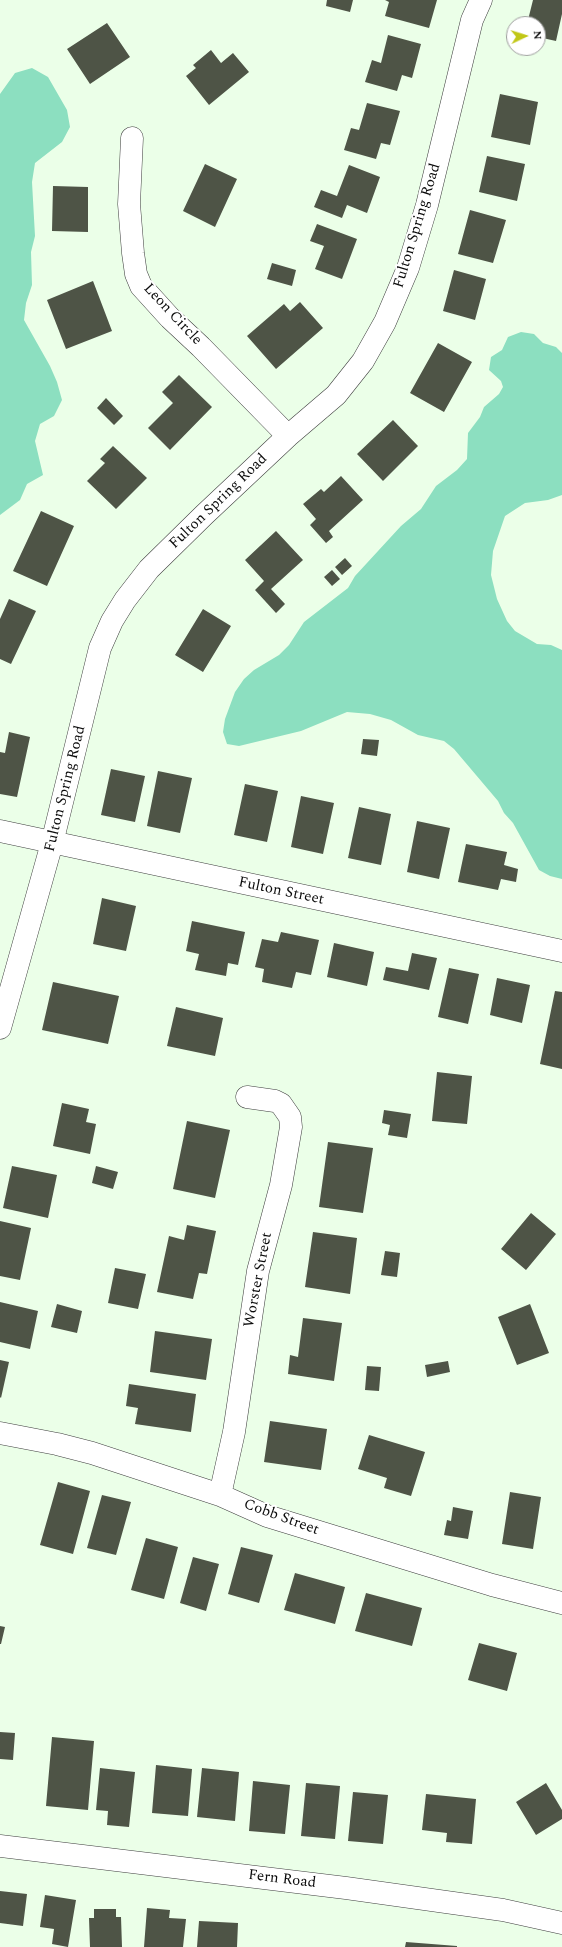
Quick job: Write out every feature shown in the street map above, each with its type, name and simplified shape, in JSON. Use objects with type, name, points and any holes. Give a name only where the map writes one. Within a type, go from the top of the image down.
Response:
[{"type":"street","name":"Fulton Spring Road","points":[[0,1028],[52,843],[100,648],[112,621],[125,600],[149,569],[288,436],[336,395],[363,361],[385,322],[408,268],[427,205],[472,20],[481,0]]},
{"type":"street","name":"Leon Circle","points":[[132,138],[129,204],[136,274],[142,286],[170,318],[202,347],[288,436]]},
{"type":"street","name":"Fulton Street","points":[[0,831],[562,951]]},
{"type":"street","name":"Worster Street","points":[[220,1495],[234,1432],[258,1271],[281,1185],[291,1127],[290,1117],[281,1104],[275,1101],[248,1097]]},
{"type":"street","name":"Cobb Street","points":[[0,1434],[81,1450],[220,1495],[267,1516],[535,1598],[562,1603]]},
{"type":"street","name":"Fern Road","points":[[0,1846],[346,1888],[503,1910],[562,1923]]},
{"type":"green space","points":[[32,68],[48,77],[67,110],[70,127],[62,142],[35,163],[32,182],[35,236],[31,252],[32,285],[26,303],[24,320],[50,366],[57,382],[62,400],[54,416],[40,424],[35,441],[43,475],[27,484],[20,500],[0,515],[0,94],[15,73]]},
{"type":"green space","points":[[521,332],[534,334],[543,343],[556,347],[562,353],[562,495],[548,500],[525,503],[505,516],[493,551],[491,575],[497,599],[507,621],[515,631],[537,644],[551,645],[562,650],[562,879],[550,876],[539,870],[513,823],[504,813],[498,801],[454,749],[444,741],[418,735],[391,720],[370,714],[347,712],[301,731],[239,746],[227,744],[223,732],[225,719],[235,692],[244,679],[254,670],[279,655],[289,645],[304,622],[348,588],[355,576],[401,526],[421,509],[436,486],[457,470],[467,459],[468,433],[480,417],[484,407],[499,394],[503,387],[501,381],[489,370],[491,357],[502,350],[508,337]]},
{"type":"building","points":[[327,0],[353,0],[350,12],[326,6]]},
{"type":"building","points":[[385,0],[437,0],[429,28],[385,16],[389,2]]},
{"type":"building","points":[[533,0],[562,0],[562,14],[556,41],[546,39],[546,16],[529,16]]},
{"type":"building","points":[[107,23],[130,57],[90,84],[67,49]]},
{"type":"building","points":[[388,35],[421,44],[412,78],[402,75],[397,91],[365,82],[372,60],[381,63]]},
{"type":"building","points":[[211,50],[221,63],[233,53],[249,72],[209,105],[186,76],[196,68],[193,65]]},
{"type":"building","points":[[500,94],[538,102],[530,145],[491,137]]},
{"type":"building","points":[[367,103],[400,111],[390,145],[381,143],[376,159],[344,150],[351,128],[359,130]]},
{"type":"building","points":[[487,156],[525,164],[517,201],[479,192]]},
{"type":"building","points":[[205,164],[237,179],[215,227],[183,211]]},
{"type":"building","points":[[349,165],[380,177],[367,213],[347,205],[342,218],[314,207],[321,190],[337,196]]},
{"type":"building","points":[[53,186],[88,187],[88,232],[52,231]]},
{"type":"building","points":[[470,210],[506,220],[493,263],[458,254]]},
{"type":"building","points":[[317,224],[357,239],[342,279],[315,269],[324,246],[310,241]]},
{"type":"building","points":[[272,263],[296,270],[292,286],[267,279]]},
{"type":"building","points":[[454,270],[486,279],[475,320],[443,311]]},
{"type":"building","points":[[93,281],[112,331],[66,349],[47,300]]},
{"type":"building","points":[[300,302],[323,328],[276,369],[247,336],[284,304],[290,311]]},
{"type":"building","points":[[438,343],[472,362],[444,412],[410,393]]},
{"type":"building","points":[[179,375],[212,407],[170,450],[148,428],[173,403],[162,392]]},
{"type":"building","points":[[106,398],[123,416],[114,425],[97,408]]},
{"type":"building","points":[[393,420],[418,446],[383,481],[357,454]]},
{"type":"building","points":[[113,446],[147,478],[116,509],[87,481],[105,463],[100,459]]},
{"type":"building","points":[[341,476],[363,500],[329,531],[333,537],[326,543],[310,525],[316,519],[303,504],[321,489],[324,492]]},
{"type":"building","points":[[41,511],[74,526],[47,586],[13,571]]},
{"type":"building","points":[[276,531],[303,560],[271,589],[285,604],[276,613],[255,590],[264,581],[245,560]]},
{"type":"building","points":[[345,558],[352,566],[342,575],[335,567]]},
{"type":"building","points":[[332,570],[340,579],[332,586],[324,577]]},
{"type":"building","points":[[9,599],[36,611],[11,664],[0,659],[0,619]]},
{"type":"building","points":[[203,609],[231,626],[203,672],[175,655]]},
{"type":"building","points":[[9,732],[30,737],[17,797],[0,794],[0,752],[5,753]]},
{"type":"building","points":[[363,739],[379,740],[377,756],[361,754]]},
{"type":"building","points":[[111,769],[145,776],[135,822],[101,815]]},
{"type":"building","points":[[158,771],[192,778],[180,833],[147,826]]},
{"type":"building","points":[[245,784],[278,791],[267,842],[234,835]]},
{"type":"building","points":[[301,796],[334,803],[323,854],[291,847]]},
{"type":"building","points":[[359,807],[391,814],[381,865],[348,858]]},
{"type":"building","points":[[417,821],[450,828],[439,879],[407,872]]},
{"type":"building","points":[[466,844],[507,852],[504,865],[518,869],[516,882],[501,879],[498,890],[458,882]]},
{"type":"building","points":[[102,898],[136,906],[126,951],[93,944]]},
{"type":"building","points":[[192,921],[245,932],[238,965],[228,963],[226,976],[195,970],[199,954],[186,951]]},
{"type":"building","points":[[281,932],[319,940],[311,975],[296,972],[292,988],[262,982],[264,969],[255,967],[262,939],[278,942]]},
{"type":"building","points":[[334,943],[374,952],[367,986],[327,977]]},
{"type":"building","points":[[412,953],[437,958],[429,990],[383,980],[386,967],[408,971]]},
{"type":"building","points":[[449,968],[479,974],[468,1024],[438,1017]]},
{"type":"building","points":[[497,978],[530,985],[522,1023],[490,1015]]},
{"type":"building","points":[[53,982],[119,996],[108,1044],[42,1030]]},
{"type":"building","points":[[555,991],[562,992],[562,1069],[540,1064]]},
{"type":"building","points":[[176,1007],[223,1018],[215,1056],[167,1046]]},
{"type":"building","points":[[437,1072],[472,1076],[467,1124],[432,1121]]},
{"type":"building","points":[[62,1103],[89,1109],[86,1122],[96,1124],[90,1154],[53,1146]]},
{"type":"building","points":[[384,1110],[411,1114],[407,1138],[388,1135],[390,1125],[382,1123]]},
{"type":"building","points":[[187,1121],[230,1130],[215,1198],[173,1189]]},
{"type":"building","points":[[328,1142],[373,1148],[363,1213],[319,1207]]},
{"type":"building","points":[[12,1166],[57,1175],[48,1218],[3,1208]]},
{"type":"building","points":[[96,1166],[118,1172],[113,1189],[92,1183]]},
{"type":"building","points":[[531,1213],[556,1234],[526,1270],[501,1249]]},
{"type":"building","points":[[0,1221],[31,1228],[20,1280],[0,1276]]},
{"type":"building","points":[[187,1225],[216,1231],[207,1274],[199,1273],[193,1299],[157,1292],[169,1236],[184,1240]]},
{"type":"building","points":[[313,1232],[357,1238],[350,1294],[305,1287]]},
{"type":"building","points":[[385,1251],[400,1253],[397,1277],[381,1275]]},
{"type":"building","points":[[115,1268],[146,1274],[138,1309],[108,1303]]},
{"type":"building","points":[[0,1302],[38,1311],[30,1349],[0,1342]]},
{"type":"building","points":[[57,1304],[82,1311],[77,1333],[51,1327]]},
{"type":"building","points":[[530,1304],[549,1353],[517,1365],[498,1317]]},
{"type":"building","points":[[303,1318],[342,1323],[334,1381],[288,1374],[290,1355],[298,1357]]},
{"type":"building","points":[[155,1331],[212,1339],[206,1380],[150,1372]]},
{"type":"building","points":[[0,1360],[9,1362],[1,1398],[0,1397]]},
{"type":"building","points":[[448,1361],[450,1372],[427,1377],[425,1365]]},
{"type":"building","points":[[367,1366],[381,1367],[379,1391],[365,1390]]},
{"type":"building","points":[[129,1384],[196,1394],[191,1432],[135,1424],[138,1408],[126,1406]]},
{"type":"building","points":[[270,1421],[327,1429],[321,1470],[264,1462]]},
{"type":"building","points":[[369,1435],[425,1452],[411,1496],[384,1488],[387,1478],[358,1469]]},
{"type":"building","points":[[58,1482],[90,1491],[73,1554],[40,1545]]},
{"type":"building","points":[[510,1492],[541,1497],[533,1549],[502,1544]]},
{"type":"building","points":[[102,1495],[131,1502],[116,1555],[87,1548]]},
{"type":"building","points":[[453,1507],[473,1511],[468,1539],[444,1535],[447,1520],[451,1521]]},
{"type":"building","points":[[146,1538],[178,1547],[164,1599],[131,1590]]},
{"type":"building","points":[[241,1547],[273,1555],[259,1603],[228,1594]]},
{"type":"building","points":[[193,1557],[219,1564],[206,1611],[180,1603]]},
{"type":"building","points":[[295,1573],[345,1587],[335,1624],[284,1610]]},
{"type":"building","points":[[366,1593],[422,1608],[412,1646],[355,1631]]},
{"type":"building","points":[[0,1626],[5,1627],[1,1644],[0,1644]]},
{"type":"building","points":[[479,1643],[517,1653],[507,1691],[468,1680]]},
{"type":"building","points":[[0,1732],[15,1733],[13,1760],[0,1759]]},
{"type":"building","points":[[52,1737],[94,1741],[88,1810],[46,1806]]},
{"type":"building","points":[[156,1765],[192,1769],[188,1816],[152,1813]]},
{"type":"building","points":[[100,1768],[135,1772],[129,1827],[107,1825],[108,1811],[96,1810]]},
{"type":"building","points":[[202,1768],[239,1772],[235,1821],[197,1817]]},
{"type":"building","points":[[253,1781],[290,1785],[285,1834],[249,1831]]},
{"type":"building","points":[[306,1783],[340,1786],[335,1839],[301,1836]]},
{"type":"building","points":[[546,1783],[562,1810],[562,1819],[536,1835],[516,1802]]},
{"type":"building","points":[[353,1792],[388,1795],[383,1844],[348,1841]]},
{"type":"building","points":[[426,1794],[476,1799],[472,1844],[446,1842],[447,1833],[422,1830]]},
{"type":"building","points":[[0,1891],[27,1894],[23,1926],[0,1923]]},
{"type":"building","points":[[45,1895],[76,1900],[68,1947],[52,1944],[54,1929],[40,1927]]},
{"type":"building","points":[[147,1908],[170,1910],[169,1918],[186,1919],[183,1947],[144,1947]]},
{"type":"building","points":[[94,1909],[116,1909],[116,1917],[121,1917],[122,1947],[90,1947],[89,1918],[94,1918]]},
{"type":"building","points":[[199,1921],[238,1923],[237,1947],[197,1947]]},
{"type":"building","points":[[406,1942],[457,1946],[457,1947],[405,1947]]}]
